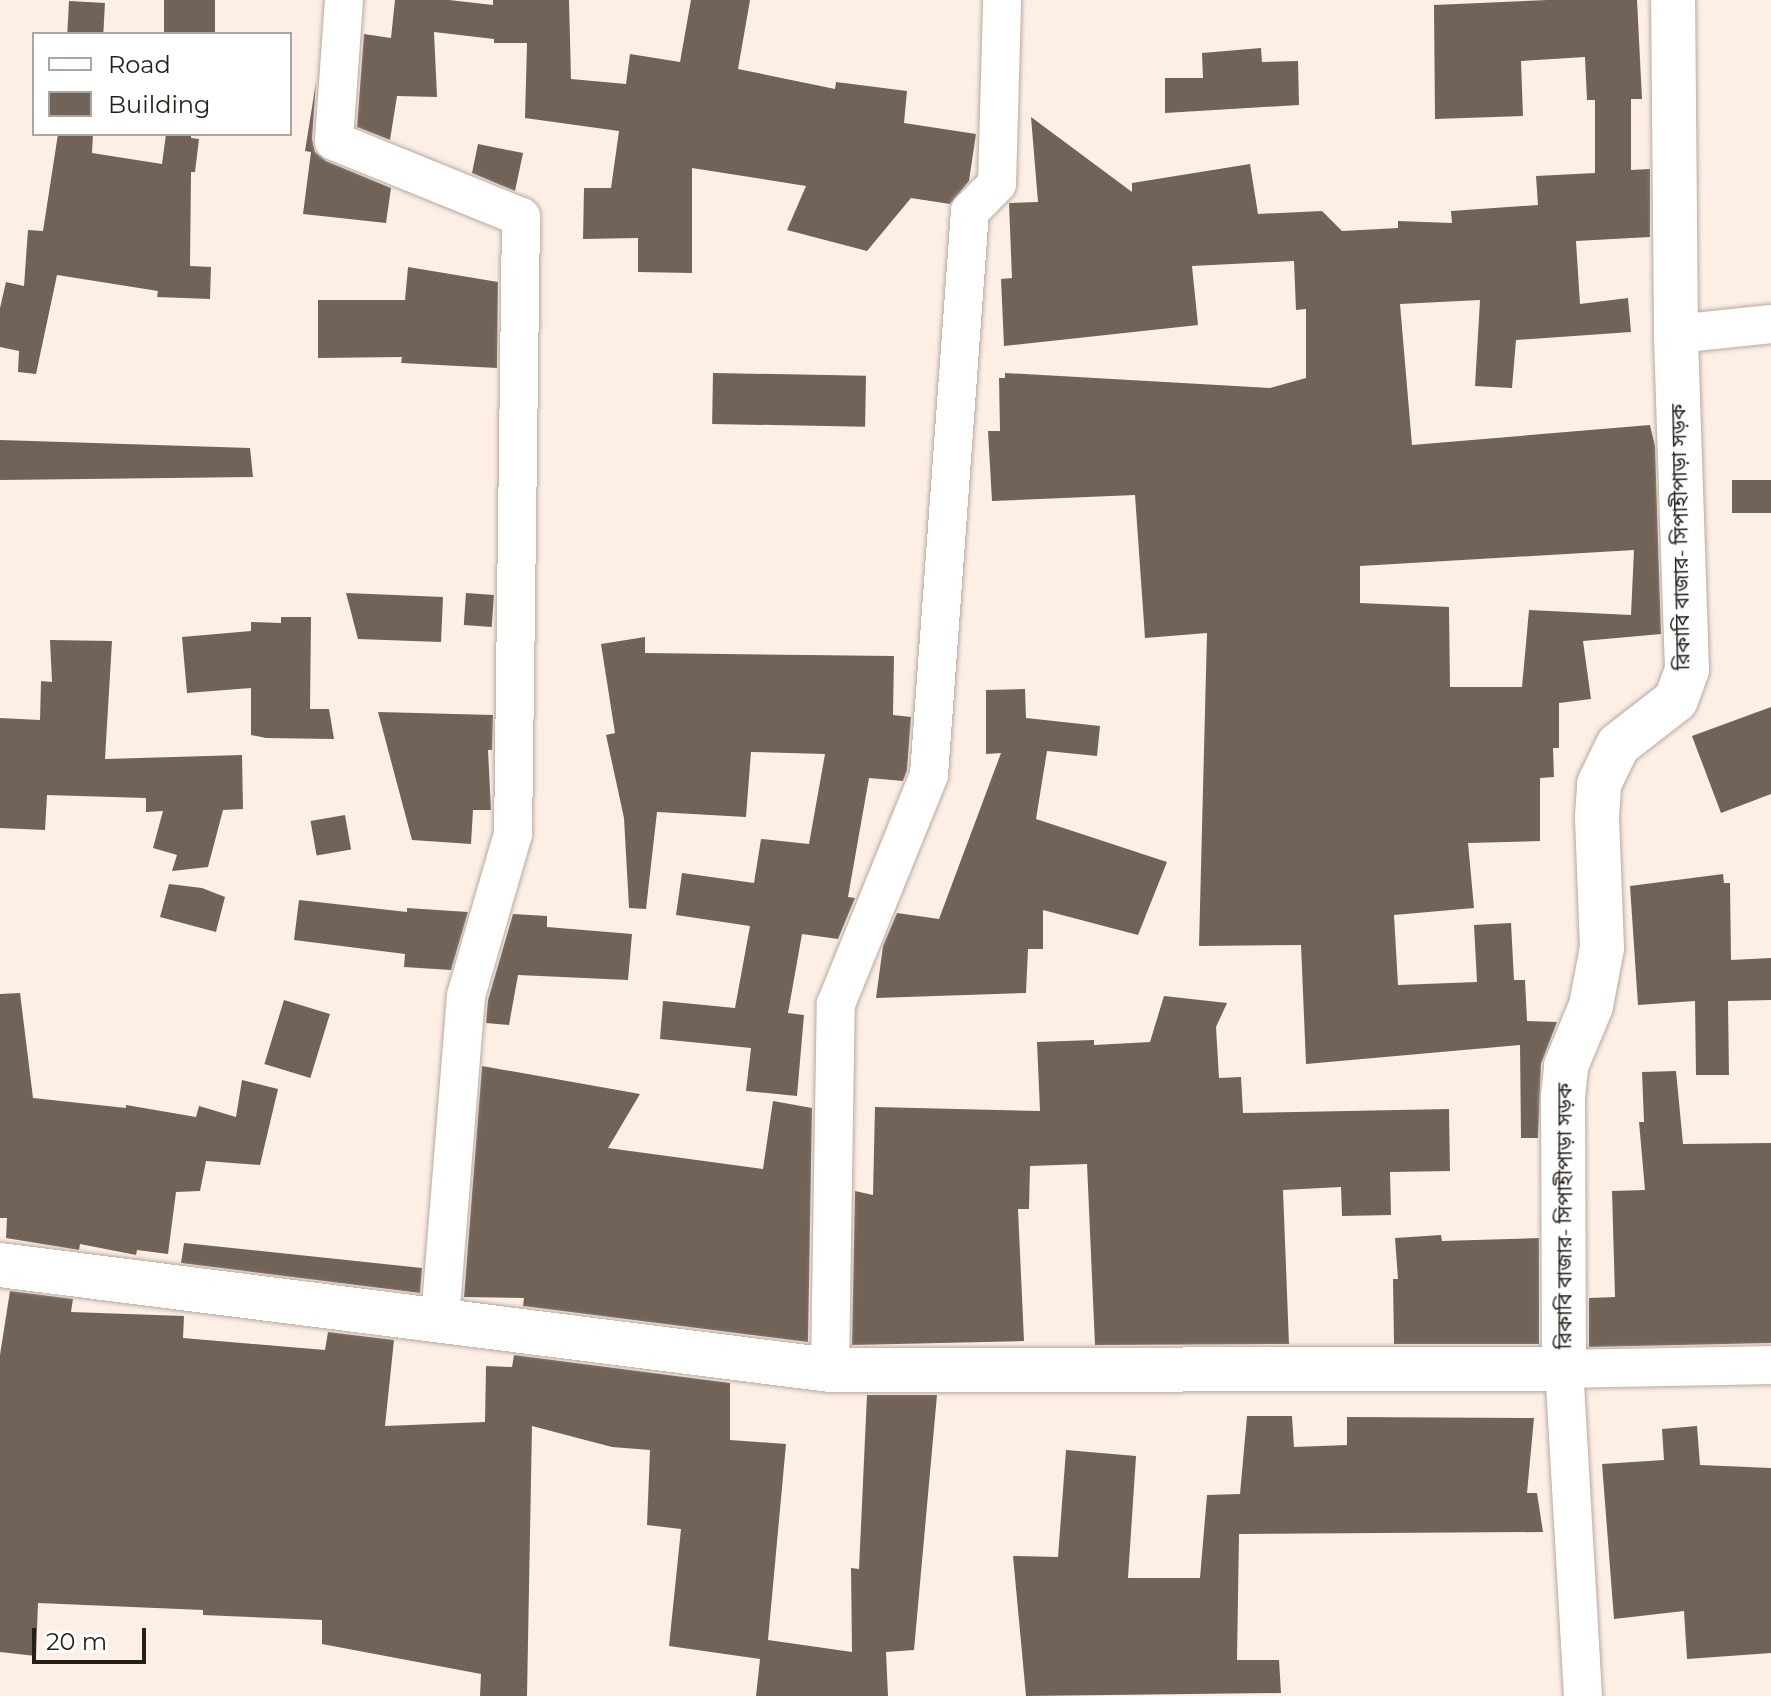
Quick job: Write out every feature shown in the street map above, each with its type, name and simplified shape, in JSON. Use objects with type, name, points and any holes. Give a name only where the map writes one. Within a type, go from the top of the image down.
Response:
[{"type":"street","points":[[344,0],[334,141],[521,217],[513,834],[466,996],[440,1318]]},
{"type":"street","points":[[830,1370],[836,1004],[929,775],[970,211],[997,184],[1002,0]]},
{"type":"street","name":"রিকাবি বাজার- সিপাহীপাড়া সড়ক","points":[[1564,1369],[1563,1097],[1566,1066],[1591,1006],[1602,948],[1597,816],[1599,784],[1618,745],[1676,700],[1687,670],[1676,334],[1673,0]]},
{"type":"street","points":[[1676,334],[1771,324]]},
{"type":"street","points":[[0,1265],[440,1318],[830,1370],[1564,1369],[1771,1365]]},
{"type":"street","points":[[1564,1369],[1582,1686]]},
{"type":"building","points":[[164,0],[215,0],[215,32],[164,32]]},
{"type":"building","points":[[395,0],[449,0],[493,5],[493,0],[569,0],[571,79],[626,84],[630,54],[680,62],[691,0],[750,0],[738,69],[835,89],[836,82],[907,91],[904,123],[976,134],[969,181],[950,204],[911,198],[867,251],[787,230],[806,186],[692,168],[692,273],[638,272],[638,238],[583,239],[584,188],[611,188],[619,131],[525,118],[527,43],[494,43],[494,39],[434,32],[437,97],[397,96],[390,140],[357,127],[364,34],[391,38]]},
{"type":"building","points":[[1637,0],[1642,99],[1631,99],[1631,170],[1650,169],[1650,237],[1576,241],[1580,304],[1628,298],[1631,332],[1516,340],[1512,388],[1475,386],[1480,300],[1400,304],[1412,445],[1650,425],[1655,446],[1661,634],[1583,641],[1591,699],[1559,703],[1559,748],[1553,748],[1554,777],[1540,778],[1540,841],[1468,843],[1474,908],[1394,915],[1398,985],[1477,982],[1474,925],[1511,923],[1514,980],[1525,980],[1527,1021],[1557,1022],[1541,1064],[1538,1138],[1521,1138],[1520,1045],[1306,1064],[1301,945],[1199,946],[1207,633],[1145,638],[1135,495],[992,501],[988,431],[1000,431],[999,378],[1005,378],[1005,373],[1270,388],[1306,378],[1306,309],[1296,310],[1294,261],[1192,266],[1198,325],[1004,346],[1001,279],[1012,278],[1009,203],[1038,202],[1031,117],[1132,192],[1132,183],[1250,164],[1258,214],[1322,211],[1342,231],[1398,228],[1398,221],[1452,223],[1451,211],[1538,205],[1536,176],[1595,173],[1595,100],[1587,100],[1585,57],[1521,61],[1523,116],[1435,119],[1434,5]],"holes":[[[1634,550],[1631,615],[1529,610],[1522,687],[1450,687],[1449,607],[1360,603],[1360,566]]]},
{"type":"building","points":[[69,1],[105,3],[103,32],[67,32]]},
{"type":"building","points":[[1261,48],[1262,62],[1298,61],[1299,105],[1165,113],[1165,78],[1203,78],[1202,53]]},
{"type":"building","points":[[316,82],[312,139],[315,152],[326,161],[391,188],[386,223],[303,214],[311,152],[305,151]]},
{"type":"building","points":[[58,136],[93,136],[92,153],[162,164],[166,136],[199,139],[195,172],[191,172],[190,266],[211,267],[210,299],[157,297],[158,291],[57,275],[36,374],[18,372],[19,351],[0,347],[0,308],[6,282],[24,286],[28,230],[43,231]]},
{"type":"building","points":[[478,144],[523,153],[515,191],[472,173]]},
{"type":"building","points":[[408,267],[498,282],[497,368],[401,363],[402,357],[318,358],[318,300],[405,300]]},
{"type":"building","points":[[713,373],[866,376],[865,427],[712,424]]},
{"type":"building","points":[[0,440],[250,448],[253,477],[0,480]]},
{"type":"building","points":[[1732,480],[1771,480],[1771,513],[1732,513]]},
{"type":"building","points":[[346,593],[443,597],[441,642],[358,639]]},
{"type":"building","points":[[466,593],[494,595],[492,627],[464,625]]},
{"type":"building","points":[[281,617],[311,617],[310,709],[329,709],[334,739],[251,735],[251,688],[187,693],[182,637],[251,631],[251,622],[281,623]]},
{"type":"building","points":[[645,637],[645,653],[894,656],[893,715],[911,717],[907,770],[903,781],[869,778],[848,897],[855,898],[838,939],[802,934],[788,1013],[804,1015],[797,1096],[746,1091],[751,1048],[660,1039],[663,1001],[735,1008],[750,926],[676,915],[682,873],[754,883],[761,839],[809,844],[825,754],[751,752],[746,817],[657,812],[646,909],[629,908],[624,818],[606,735],[615,733],[601,644]]},
{"type":"building","points":[[50,640],[112,641],[105,759],[242,755],[243,809],[223,810],[208,867],[172,871],[177,855],[153,848],[163,811],[146,812],[146,798],[47,795],[45,830],[0,828],[0,718],[40,720],[41,681],[52,682]]},
{"type":"building","points":[[1025,689],[1026,718],[1100,726],[1097,756],[1047,751],[1036,819],[1167,862],[1138,935],[1043,910],[1043,949],[1028,949],[1026,993],[876,998],[883,946],[897,913],[939,919],[1001,753],[986,754],[986,690]]},
{"type":"building","points":[[1771,707],[1771,794],[1721,813],[1692,736]]},
{"type":"building","points":[[378,712],[493,715],[492,750],[488,750],[491,810],[473,810],[471,844],[412,840]]},
{"type":"building","points":[[345,815],[351,849],[317,856],[311,821]]},
{"type":"building","points":[[1723,874],[1724,883],[1730,883],[1731,960],[1771,958],[1771,1000],[1728,1001],[1729,1075],[1696,1075],[1695,1001],[1638,1005],[1630,886]]},
{"type":"building","points":[[169,884],[202,888],[225,897],[216,932],[160,917]]},
{"type":"building","points":[[299,900],[407,912],[407,908],[468,912],[451,970],[404,967],[405,954],[294,940]]},
{"type":"building","points":[[513,914],[547,916],[547,927],[632,934],[628,980],[518,975],[509,1025],[486,1023],[488,1000]]},
{"type":"building","points":[[20,993],[33,1098],[126,1108],[126,1105],[196,1117],[199,1106],[236,1117],[242,1080],[278,1089],[260,1165],[206,1161],[200,1191],[176,1192],[168,1254],[137,1250],[136,1255],[80,1244],[79,1250],[6,1238],[7,1218],[0,1218],[0,994]]},
{"type":"building","points":[[1164,996],[1227,1003],[1216,1027],[1219,1078],[1241,1077],[1243,1113],[1449,1109],[1450,1171],[1390,1172],[1391,1215],[1342,1216],[1341,1187],[1283,1190],[1289,1344],[1095,1345],[1087,1164],[1030,1166],[1029,1209],[1018,1209],[1024,1341],[852,1345],[855,1191],[873,1195],[875,1107],[1040,1111],[1037,1042],[1094,1040],[1094,1045],[1150,1042]]},
{"type":"building","points":[[284,1000],[330,1014],[310,1078],[264,1064]]},
{"type":"building","points":[[482,1066],[640,1094],[608,1148],[763,1169],[773,1101],[812,1108],[808,1342],[523,1306],[524,1298],[464,1297]]},
{"type":"building","points":[[1676,1071],[1683,1144],[1771,1143],[1771,1343],[1589,1347],[1589,1298],[1615,1297],[1612,1191],[1645,1190],[1639,1122],[1644,1122],[1642,1072]]},
{"type":"building","points":[[1441,1235],[1442,1241],[1539,1238],[1539,1344],[1394,1344],[1393,1279],[1398,1279],[1395,1238]]},
{"type":"building","points":[[184,1243],[422,1268],[420,1293],[181,1263]]},
{"type":"building","points":[[10,1291],[73,1299],[71,1312],[184,1316],[183,1338],[325,1350],[328,1332],[394,1340],[385,1426],[485,1422],[486,1366],[512,1367],[514,1355],[730,1383],[730,1440],[786,1444],[768,1640],[852,1652],[851,1568],[859,1569],[867,1395],[937,1395],[914,1650],[886,1652],[888,1696],[756,1696],[760,1659],[669,1646],[681,1529],[647,1525],[650,1450],[612,1447],[532,1426],[527,1696],[480,1696],[481,1674],[322,1644],[322,1620],[203,1615],[203,1610],[38,1603],[36,1656],[0,1652],[0,1355]]},
{"type":"building","points":[[1247,1416],[1292,1416],[1294,1447],[1347,1445],[1347,1417],[1534,1418],[1527,1493],[1537,1493],[1543,1532],[1239,1534],[1237,1660],[1279,1660],[1281,1693],[1026,1696],[1013,1556],[1058,1557],[1066,1450],[1136,1456],[1128,1578],[1200,1578],[1207,1495],[1240,1494]]},
{"type":"building","points":[[1697,1426],[1700,1465],[1771,1468],[1771,1653],[1687,1659],[1684,1611],[1614,1619],[1602,1464],[1664,1460],[1662,1429]]}]
